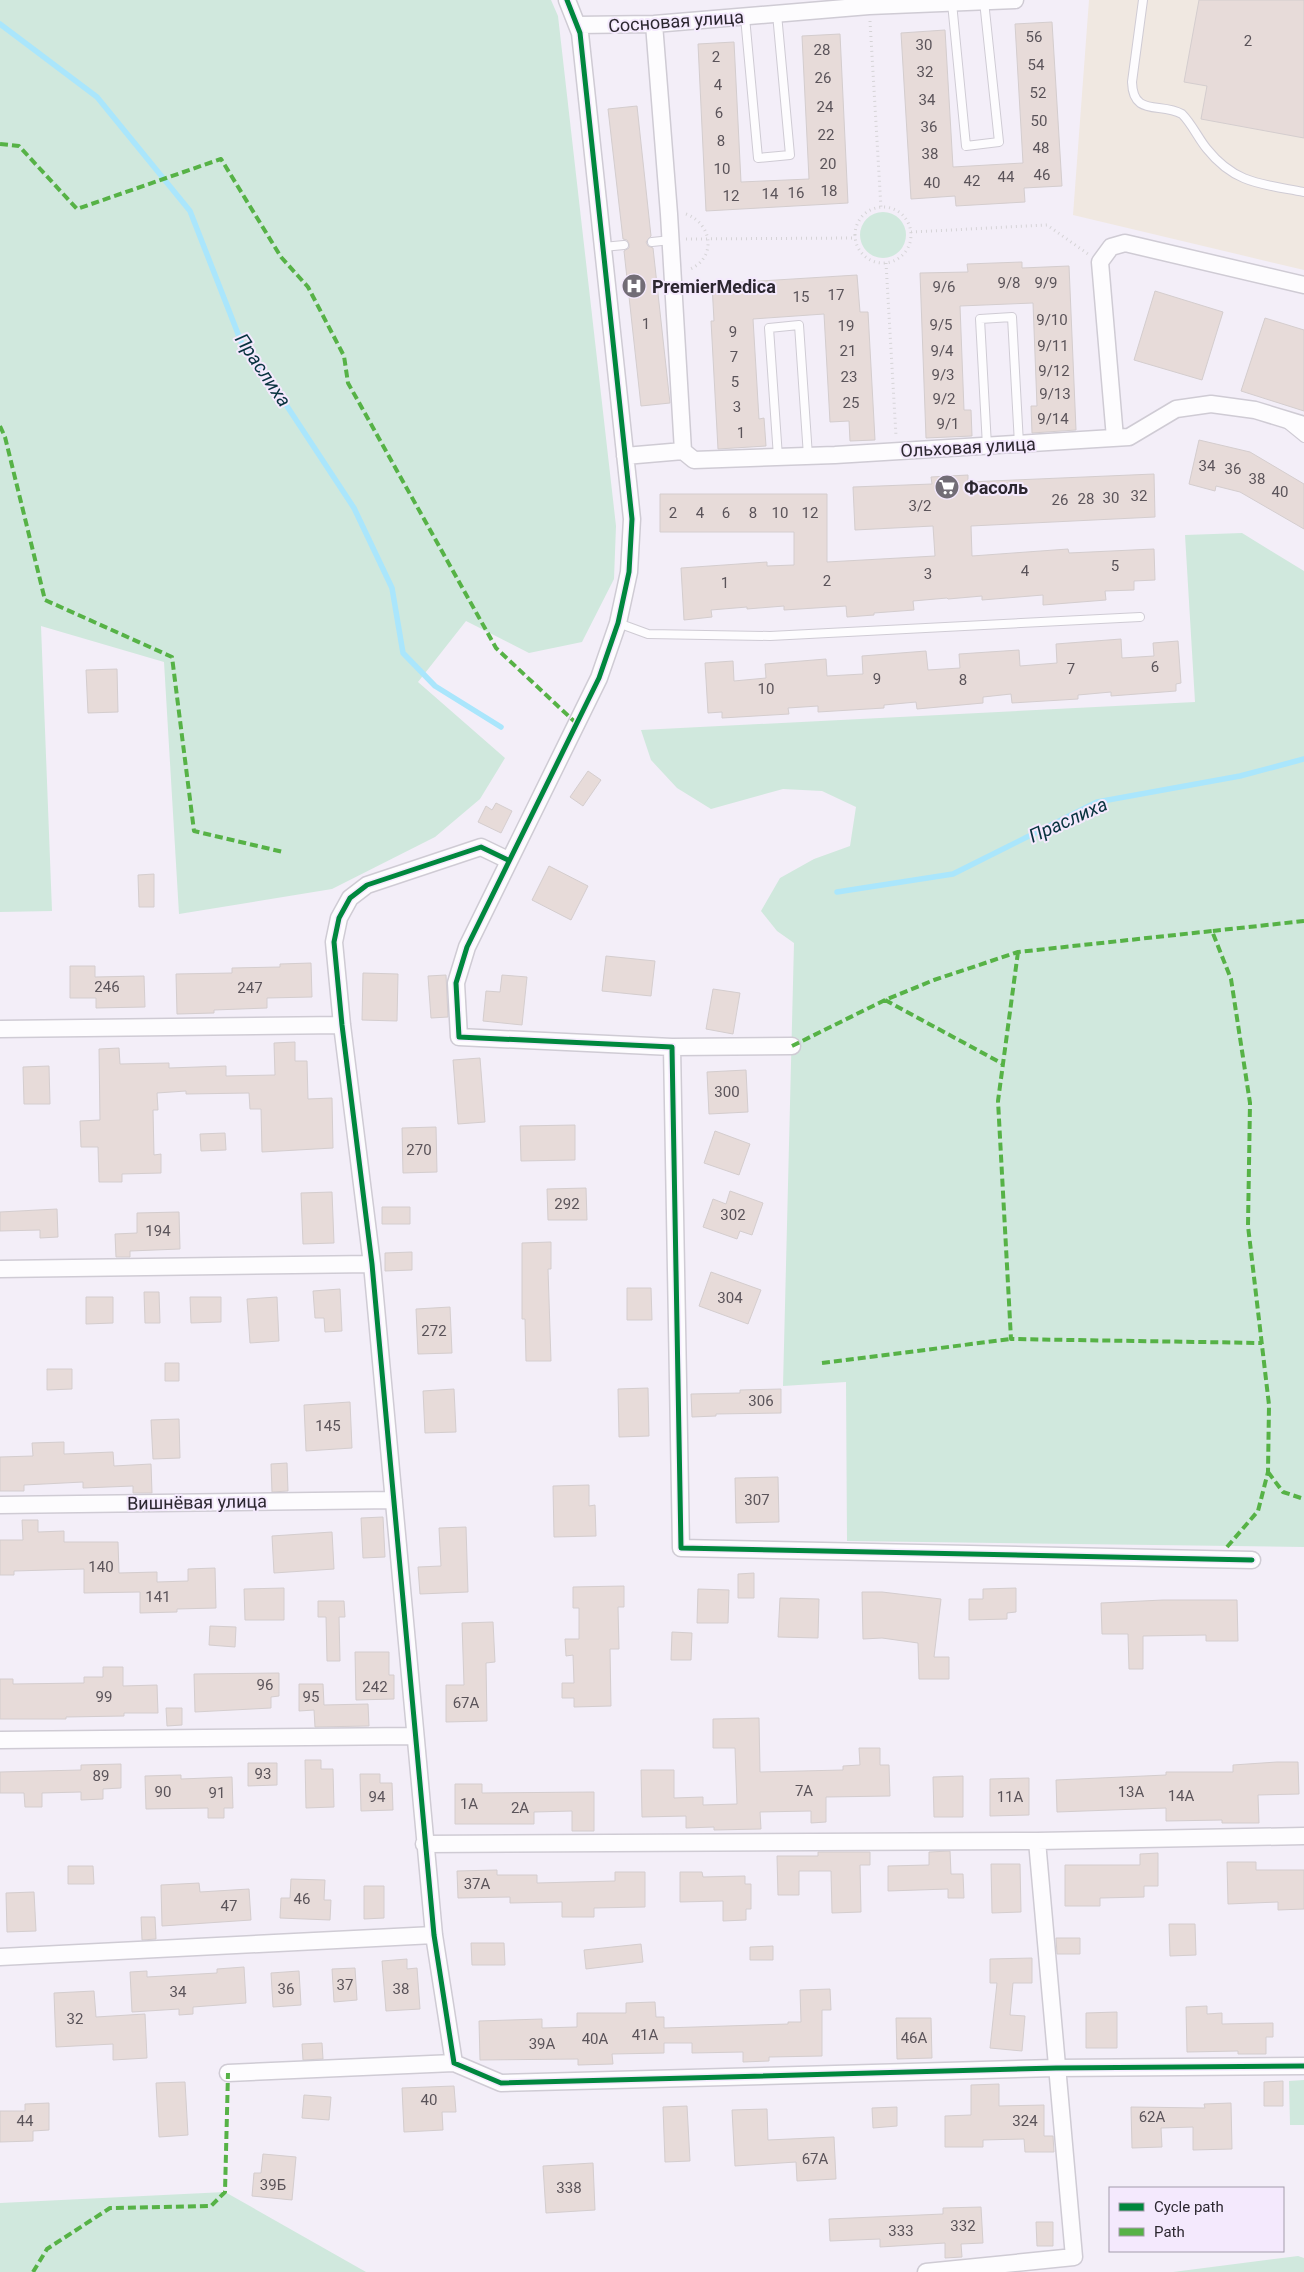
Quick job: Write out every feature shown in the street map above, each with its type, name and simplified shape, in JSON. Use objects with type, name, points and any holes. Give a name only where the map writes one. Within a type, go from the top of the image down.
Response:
[{"type":"street","points":[[567,0],[580,33],[632,519],[629,572],[618,623],[599,678],[466,947],[456,983],[459,1037],[672,1047],[792,1046]]},
{"type":"street","name":"Сосновая улица","points":[[577,25],[654,24],[869,6],[1015,0]]},
{"type":"street","points":[[654,24],[670,214],[683,451]]},
{"type":"street","points":[[1114,438],[1100,262],[1111,247],[1125,243],[1304,285]]},
{"type":"street","name":"Ольховая улица","points":[[625,456],[683,451],[694,460],[808,456],[1128,438],[1176,409],[1211,404],[1255,410],[1304,426]]},
{"type":"street","points":[[454,2063],[434,1935],[424,1844],[372,1264],[342,1025],[334,942],[339,918],[350,898],[367,885],[481,847],[508,860]]},
{"type":"street","points":[[0,1030],[342,1025]]},
{"type":"street","points":[[672,1047],[680,1548],[1252,1560]]},
{"type":"street","points":[[0,1269],[372,1264]]},
{"type":"street","name":"Вишнёвая улица","points":[[0,1505],[394,1500]]},
{"type":"street","points":[[0,1740],[414,1736]]},
{"type":"street","points":[[424,1844],[1036,1841],[1304,1836]]},
{"type":"street","points":[[926,2272],[1074,2257],[1036,1841]]},
{"type":"street","points":[[0,1957],[434,1935]]},
{"type":"street","points":[[228,2073],[454,2063],[501,2083],[1056,2068],[1304,2066]]},
{"type":"lane","points":[[1143,0],[1132,82],[1132,92],[1137,100],[1142,105],[1182,114],[1215,159],[1235,175],[1254,182],[1304,192]]},
{"type":"lane","points":[[952,3],[966,146],[999,142],[984,1]]},
{"type":"lane","points":[[745,17],[758,158],[790,155],[777,14]]},
{"type":"lane","points":[[652,242],[670,240]]},
{"type":"lane","points":[[603,247],[624,244]]},
{"type":"lane","points":[[987,446],[980,319],[988,318],[1012,317],[1019,444]]},
{"type":"lane","points":[[778,457],[769,328],[799,326],[808,456]]},
{"type":"lane","points":[[1279,418],[1304,438]]},
{"type":"lane","points":[[618,623],[648,634],[770,636],[1140,617]]},
{"type":"path","points":[[869,6],[881,208]]},
{"type":"path","points":[[875,208],[895,210],[904,216],[909,225],[910,232],[909,245],[904,254],[896,260],[886,263],[876,263],[866,258],[859,250],[855,238],[855,230],[862,217],[875,208]]},
{"type":"path","points":[[670,214],[683,213],[695,218],[704,227],[708,239],[708,250],[698,264],[684,272],[672,271]]},
{"type":"path","points":[[910,232],[1047,225],[1100,262]]},
{"type":"path","points":[[670,240],[855,238]]},
{"type":"path","points":[[886,263],[897,451]]},
{"type":"shaded area","points":[[1089,0],[1304,0],[1304,270],[1073,215]]},
{"type":"green space","points":[[0,0],[551,0],[558,16],[616,526],[614,579],[582,642],[529,653],[466,621],[418,682],[505,758],[480,799],[435,837],[332,889],[179,914],[164,662],[41,626],[52,911],[0,912]]},
{"type":"green space","points":[[878,212],[888,212],[902,222],[906,235],[902,248],[896,254],[888,258],[878,258],[864,248],[860,240],[860,230],[870,216]]},
{"type":"green space","points":[[1242,533],[1304,571],[1304,1547],[847,1541],[846,1382],[783,1386],[794,943],[777,931],[761,911],[780,878],[814,859],[850,846],[856,807],[822,791],[783,789],[711,809],[677,788],[651,760],[641,730],[1195,702],[1185,535]]},
{"type":"green space","points":[[1304,2080],[1304,2125],[1290,2125],[1289,2081]]},
{"type":"green space","points":[[225,2192],[366,2272],[0,2272],[0,2203]]},
{"type":"green space","points":[[1298,2256],[1304,2258],[1304,2272],[1173,2272]]},
{"type":"building","points":[[1199,0],[1304,0],[1304,138],[1201,119],[1207,86],[1184,82]]},
{"type":"building","points":[[1052,22],[1062,186],[1024,188],[1025,202],[956,206],[955,196],[911,199],[901,33],[945,30],[953,167],[1023,163],[1015,24]]},
{"type":"building","points":[[840,34],[848,203],[706,211],[698,44],[734,42],[741,182],[809,179],[802,36]]},
{"type":"building","points":[[637,106],[651,236],[646,242],[648,246],[653,248],[670,403],[641,406],[624,251],[629,248],[629,244],[627,240],[623,239],[608,109]]},
{"type":"building","points":[[1022,262],[1022,268],[1069,266],[1076,430],[1032,433],[1031,406],[1037,406],[1033,303],[960,306],[964,410],[971,410],[972,436],[926,438],[920,273],[968,272],[967,264]]},
{"type":"building","points":[[857,275],[860,312],[868,312],[875,440],[850,441],[849,421],[830,422],[824,314],[753,319],[759,419],[764,418],[766,446],[718,449],[711,321],[714,321],[712,284]]},
{"type":"building","points":[[1155,291],[1223,312],[1202,380],[1134,360]]},
{"type":"building","points":[[1265,318],[1304,330],[1304,411],[1241,391]]},
{"type":"building","points":[[1199,440],[1250,452],[1304,484],[1304,529],[1240,492],[1216,486],[1215,491],[1189,484]]},
{"type":"building","points":[[1154,474],[1155,517],[971,526],[972,556],[1068,549],[1069,553],[1154,549],[1155,580],[1134,581],[1134,590],[1105,591],[1106,600],[1043,605],[1043,595],[982,600],[982,596],[947,598],[913,601],[914,610],[847,617],[846,606],[784,610],[784,606],[747,609],[747,607],[711,610],[712,617],[684,620],[681,568],[767,562],[767,566],[794,565],[794,532],[660,532],[660,494],[827,494],[827,562],[935,556],[933,526],[855,530],[853,487],[932,484],[931,477],[968,475],[968,482]]},
{"type":"building","points":[[1121,639],[1122,658],[1154,656],[1153,643],[1178,641],[1181,683],[1176,684],[1176,691],[1111,696],[1111,692],[1078,695],[1078,699],[1012,703],[1011,694],[983,697],[983,703],[917,709],[916,702],[884,705],[884,708],[818,712],[818,706],[788,708],[789,714],[722,718],[722,712],[708,713],[705,663],[733,661],[734,681],[766,678],[765,664],[826,659],[827,676],[863,674],[862,656],[926,651],[928,670],[960,668],[959,654],[1019,650],[1020,666],[1057,663],[1056,644]]},
{"type":"building","points":[[117,669],[118,712],[88,713],[86,670]]},
{"type":"building","points":[[588,771],[601,780],[583,806],[570,797]]},
{"type":"building","points":[[496,803],[512,811],[501,833],[478,822],[486,806],[492,810]]},
{"type":"building","points":[[549,866],[588,886],[571,920],[532,900]]},
{"type":"building","points":[[154,874],[154,907],[139,907],[138,875]]},
{"type":"building","points":[[606,956],[655,961],[651,996],[602,991]]},
{"type":"building","points":[[311,963],[312,997],[267,998],[267,1008],[214,1010],[214,1013],[177,1014],[176,974],[232,973],[232,968],[280,967],[280,964]]},
{"type":"building","points":[[70,966],[95,966],[95,977],[144,976],[145,1007],[96,1008],[96,998],[70,998]]},
{"type":"building","points":[[363,973],[398,974],[397,1021],[362,1020]]},
{"type":"building","points":[[446,975],[448,1017],[431,1018],[428,976]]},
{"type":"building","points":[[502,975],[527,977],[522,1025],[483,1021],[486,991],[500,992]]},
{"type":"building","points":[[713,989],[740,993],[733,1034],[706,1029]]},
{"type":"building","points":[[295,1042],[295,1061],[307,1061],[308,1099],[332,1098],[333,1148],[262,1152],[261,1109],[250,1109],[249,1093],[186,1094],[186,1091],[157,1093],[158,1110],[153,1110],[154,1155],[161,1154],[161,1173],[122,1174],[122,1182],[99,1182],[98,1147],[81,1147],[80,1121],[100,1120],[99,1049],[119,1048],[120,1064],[169,1063],[169,1068],[226,1066],[226,1076],[275,1075],[274,1043]]},
{"type":"building","points":[[480,1058],[485,1122],[458,1124],[453,1060]]},
{"type":"building","points":[[49,1066],[50,1104],[24,1104],[23,1067]]},
{"type":"building","points":[[746,1070],[748,1112],[709,1114],[707,1072]]},
{"type":"building","points":[[575,1125],[575,1160],[521,1161],[520,1126]]},
{"type":"building","points":[[436,1127],[437,1172],[403,1173],[402,1128]]},
{"type":"building","points":[[715,1131],[750,1144],[739,1175],[704,1163]]},
{"type":"building","points":[[225,1133],[226,1150],[201,1151],[200,1134]]},
{"type":"building","points":[[586,1188],[587,1220],[548,1220],[547,1189]]},
{"type":"building","points":[[730,1191],[763,1203],[752,1235],[740,1231],[737,1239],[703,1227],[713,1199],[726,1204]]},
{"type":"building","points":[[332,1192],[334,1243],[303,1244],[301,1193]]},
{"type":"building","points":[[382,1207],[410,1207],[410,1224],[382,1224]]},
{"type":"building","points":[[57,1209],[58,1237],[40,1238],[40,1230],[0,1231],[0,1212]]},
{"type":"building","points":[[179,1212],[180,1249],[130,1251],[130,1257],[116,1257],[115,1234],[137,1233],[137,1213]]},
{"type":"building","points":[[551,1242],[551,1269],[548,1269],[551,1361],[526,1361],[525,1319],[522,1319],[522,1243]]},
{"type":"building","points":[[412,1252],[412,1270],[385,1271],[385,1253]]},
{"type":"building","points":[[711,1272],[761,1290],[748,1324],[699,1306]]},
{"type":"building","points":[[627,1288],[651,1288],[652,1320],[627,1320]]},
{"type":"building","points":[[340,1289],[342,1331],[325,1332],[324,1318],[315,1318],[313,1291]]},
{"type":"building","points":[[144,1292],[159,1292],[160,1323],[145,1323]]},
{"type":"building","points":[[86,1297],[113,1297],[113,1323],[86,1324]]},
{"type":"building","points":[[190,1297],[221,1297],[221,1322],[191,1323]]},
{"type":"building","points":[[277,1297],[279,1341],[250,1343],[247,1299]]},
{"type":"building","points":[[450,1307],[452,1353],[418,1354],[416,1309]]},
{"type":"building","points":[[165,1363],[179,1363],[179,1381],[165,1381]]},
{"type":"building","points":[[47,1369],[72,1369],[72,1389],[47,1390]]},
{"type":"building","points":[[648,1388],[649,1436],[619,1437],[618,1389]]},
{"type":"building","points":[[454,1389],[456,1432],[425,1433],[423,1391]]},
{"type":"building","points":[[781,1389],[781,1413],[716,1414],[716,1416],[692,1417],[691,1394],[740,1393],[740,1390]]},
{"type":"building","points":[[350,1402],[352,1448],[306,1451],[304,1405]]},
{"type":"building","points":[[179,1419],[180,1458],[153,1459],[151,1420]]},
{"type":"building","points":[[64,1442],[64,1454],[113,1452],[114,1466],[151,1464],[152,1493],[133,1493],[133,1486],[83,1488],[83,1482],[24,1485],[24,1491],[0,1491],[0,1457],[33,1456],[32,1443]]},
{"type":"building","points":[[287,1463],[288,1491],[272,1492],[271,1464]]},
{"type":"building","points":[[778,1477],[779,1522],[736,1523],[735,1478]]},
{"type":"building","points":[[589,1485],[589,1506],[595,1505],[596,1536],[554,1537],[553,1486]]},
{"type":"building","points":[[383,1517],[385,1557],[363,1558],[361,1518]]},
{"type":"building","points":[[22,1520],[38,1520],[38,1532],[64,1531],[64,1542],[118,1542],[119,1573],[157,1572],[157,1582],[188,1581],[188,1569],[215,1568],[216,1608],[177,1609],[177,1612],[140,1613],[140,1592],[84,1593],[84,1569],[14,1571],[14,1575],[0,1575],[0,1540],[23,1540]]},
{"type":"building","points":[[466,1527],[468,1592],[420,1594],[418,1567],[441,1566],[439,1528]]},
{"type":"building","points":[[332,1532],[334,1569],[274,1573],[272,1536]]},
{"type":"building","points":[[754,1573],[754,1598],[738,1598],[738,1574]]},
{"type":"building","points":[[624,1586],[624,1607],[618,1607],[619,1649],[610,1649],[611,1706],[574,1707],[574,1698],[562,1698],[562,1683],[574,1683],[573,1655],[566,1656],[565,1639],[579,1639],[579,1608],[573,1608],[573,1587]]},
{"type":"building","points":[[284,1588],[284,1620],[245,1620],[244,1589]]},
{"type":"building","points":[[1016,1588],[1016,1612],[1007,1613],[1007,1619],[969,1620],[969,1599],[983,1599],[983,1589]]},
{"type":"building","points":[[698,1589],[729,1590],[728,1623],[697,1623]]},
{"type":"building","points":[[862,1592],[882,1592],[941,1599],[934,1657],[949,1657],[949,1679],[919,1679],[918,1643],[882,1638],[863,1639]]},
{"type":"building","points":[[780,1598],[819,1599],[818,1638],[778,1637]]},
{"type":"building","points":[[1163,1600],[1237,1600],[1238,1641],[1206,1641],[1206,1635],[1143,1636],[1143,1669],[1129,1669],[1128,1634],[1102,1634],[1101,1603]]},
{"type":"building","points":[[318,1601],[344,1601],[345,1617],[339,1617],[340,1661],[327,1661],[326,1617],[318,1617]]},
{"type":"building","points":[[493,1622],[495,1662],[486,1663],[487,1721],[446,1722],[446,1685],[464,1685],[462,1623]]},
{"type":"building","points":[[210,1626],[236,1627],[235,1647],[209,1645]]},
{"type":"building","points":[[672,1632],[692,1633],[691,1660],[671,1660]]},
{"type":"building","points":[[355,1652],[389,1652],[389,1675],[394,1675],[394,1699],[356,1700]]},
{"type":"building","points":[[103,1667],[123,1667],[123,1686],[157,1685],[158,1713],[124,1713],[124,1716],[66,1717],[66,1719],[0,1719],[0,1679],[13,1679],[13,1684],[84,1683],[84,1677],[103,1677]]},
{"type":"building","points":[[279,1673],[279,1696],[271,1697],[271,1708],[195,1712],[194,1674]]},
{"type":"building","points":[[299,1684],[323,1684],[324,1705],[368,1704],[369,1726],[315,1727],[314,1710],[299,1711]]},
{"type":"building","points":[[166,1708],[182,1708],[182,1725],[167,1726]]},
{"type":"building","points":[[759,1718],[760,1772],[843,1770],[843,1766],[860,1765],[859,1748],[880,1748],[880,1765],[889,1765],[890,1796],[826,1797],[826,1822],[811,1823],[811,1811],[760,1812],[761,1829],[714,1830],[714,1827],[686,1828],[686,1816],[642,1817],[641,1770],[674,1770],[674,1798],[703,1797],[703,1805],[737,1804],[735,1748],[713,1748],[713,1719]]},
{"type":"building","points":[[305,1760],[321,1760],[321,1769],[333,1769],[334,1807],[306,1808]]},
{"type":"building","points":[[1298,1762],[1299,1794],[1258,1795],[1259,1823],[1222,1823],[1222,1820],[1166,1821],[1166,1808],[1057,1812],[1056,1780],[1166,1775],[1166,1772],[1233,1772],[1233,1765]]},
{"type":"building","points":[[248,1763],[277,1763],[277,1785],[248,1786]]},
{"type":"building","points":[[121,1764],[121,1788],[103,1789],[103,1799],[81,1800],[81,1792],[42,1793],[42,1807],[25,1807],[24,1793],[0,1793],[0,1772],[81,1770],[81,1765]]},
{"type":"building","points":[[360,1774],[380,1774],[380,1783],[392,1783],[393,1810],[361,1811]]},
{"type":"building","points":[[181,1775],[181,1779],[232,1777],[233,1808],[224,1808],[224,1818],[208,1818],[208,1808],[146,1809],[145,1776]]},
{"type":"building","points":[[963,1776],[963,1817],[934,1817],[933,1777]]},
{"type":"building","points":[[1029,1778],[1029,1815],[990,1816],[990,1779]]},
{"type":"building","points":[[455,1784],[482,1784],[482,1793],[594,1792],[594,1831],[572,1831],[572,1811],[534,1812],[534,1824],[455,1824]]},
{"type":"building","points":[[950,1851],[951,1874],[963,1874],[964,1898],[948,1898],[948,1889],[888,1891],[888,1866],[929,1865],[929,1852]]},
{"type":"building","points":[[818,1852],[870,1852],[870,1865],[860,1865],[861,1912],[832,1913],[831,1871],[799,1871],[799,1895],[778,1895],[777,1856],[818,1856]]},
{"type":"building","points":[[1158,1853],[1158,1886],[1144,1886],[1144,1897],[1100,1898],[1100,1906],[1065,1906],[1065,1865],[1140,1865],[1140,1854]]},
{"type":"building","points":[[1227,1862],[1256,1862],[1256,1870],[1304,1870],[1304,1909],[1278,1910],[1278,1902],[1228,1904]]},
{"type":"building","points":[[991,1864],[1020,1864],[1021,1912],[992,1913]]},
{"type":"building","points":[[68,1866],[93,1866],[94,1884],[68,1884]]},
{"type":"building","points":[[497,1870],[497,1875],[537,1875],[537,1883],[615,1881],[615,1872],[645,1872],[645,1907],[594,1908],[594,1917],[562,1917],[562,1902],[510,1903],[510,1897],[458,1898],[457,1871]]},
{"type":"building","points":[[680,1872],[702,1872],[703,1877],[745,1876],[745,1884],[751,1884],[751,1909],[746,1909],[746,1920],[723,1921],[723,1901],[680,1902]]},
{"type":"building","points":[[291,1879],[325,1880],[324,1900],[331,1900],[330,1920],[280,1918],[281,1898],[290,1898]]},
{"type":"building","points":[[199,1883],[200,1892],[249,1889],[251,1920],[162,1926],[161,1885]]},
{"type":"building","points":[[364,1886],[384,1886],[384,1918],[364,1919]]},
{"type":"building","points":[[34,1892],[36,1931],[7,1932],[6,1893]]},
{"type":"building","points":[[141,1917],[155,1917],[156,1939],[142,1940]]},
{"type":"building","points":[[1169,1924],[1195,1924],[1196,1955],[1170,1956]]},
{"type":"building","points":[[1056,1938],[1080,1938],[1080,1954],[1057,1954]]},
{"type":"building","points":[[471,1943],[504,1943],[505,1965],[472,1965]]},
{"type":"building","points":[[641,1944],[643,1962],[586,1969],[584,1950]]},
{"type":"building","points":[[773,1946],[773,1960],[750,1960],[750,1947]]},
{"type":"building","points":[[1032,1958],[1032,1983],[1013,1983],[1010,2015],[1025,2016],[1022,2051],[990,2048],[997,1983],[990,1983],[990,1959]]},
{"type":"building","points":[[407,1959],[407,1969],[417,1968],[420,2009],[386,2011],[382,1961]]},
{"type":"building","points":[[244,1967],[246,2003],[193,2007],[193,2014],[179,2015],[179,2009],[132,2012],[130,1972],[147,1971],[147,1977],[217,1973],[217,1969]]},
{"type":"building","points":[[355,1968],[357,2000],[334,2002],[332,1969]]},
{"type":"building","points":[[299,1971],[301,2005],[273,2007],[271,1973]]},
{"type":"building","points":[[830,1989],[831,2010],[822,2010],[822,2056],[769,2057],[769,2061],[743,2062],[743,2052],[692,2053],[692,2043],[664,2043],[664,2053],[612,2054],[613,2064],[578,2065],[578,2059],[480,2060],[479,2021],[542,2019],[542,2028],[577,2027],[577,2013],[626,2013],[626,2003],[655,2002],[656,2017],[664,2017],[664,2028],[788,2024],[788,2022],[801,2022],[800,1990]]},
{"type":"building","points":[[94,1991],[96,2017],[145,2014],[147,2058],[113,2060],[113,2044],[56,2047],[54,1993]]},
{"type":"building","points":[[1207,2006],[1207,2014],[1222,2013],[1222,2024],[1273,2023],[1273,2037],[1266,2037],[1266,2054],[1238,2054],[1238,2051],[1187,2052],[1186,2007]]},
{"type":"building","points":[[1117,2012],[1117,2048],[1086,2048],[1086,2013]]},
{"type":"building","points":[[896,2018],[931,2018],[932,2058],[897,2059]]},
{"type":"building","points":[[322,2043],[323,2059],[303,2060],[302,2044]]},
{"type":"building","points":[[1283,2081],[1283,2106],[1264,2106],[1264,2082]]},
{"type":"building","points":[[185,2082],[188,2135],[159,2137],[156,2083]]},
{"type":"building","points":[[999,2084],[999,2106],[1044,2105],[1044,2136],[1053,2136],[1054,2152],[1025,2152],[1024,2139],[983,2140],[983,2147],[945,2147],[945,2116],[971,2115],[971,2085]]},
{"type":"building","points":[[454,2086],[456,2112],[442,2112],[443,2130],[404,2132],[402,2088]]},
{"type":"building","points":[[304,2095],[331,2097],[329,2120],[302,2118]]},
{"type":"building","points":[[49,2103],[49,2130],[33,2131],[33,2141],[0,2142],[0,2111],[25,2111],[25,2104]]},
{"type":"building","points":[[1231,2103],[1232,2149],[1193,2150],[1193,2127],[1161,2128],[1162,2147],[1132,2148],[1131,2107],[1205,2108],[1204,2104]]},
{"type":"building","points":[[687,2106],[690,2161],[665,2162],[663,2107]]},
{"type":"building","points":[[897,2107],[897,2126],[873,2128],[872,2108]]},
{"type":"building","points":[[767,2109],[768,2140],[834,2137],[836,2179],[797,2181],[796,2162],[735,2166],[732,2110]]},
{"type":"building","points":[[263,2154],[296,2157],[292,2200],[252,2196],[254,2173],[261,2173]]},
{"type":"building","points":[[593,2163],[595,2210],[546,2213],[543,2166]]},
{"type":"building","points":[[981,2207],[983,2243],[961,2244],[962,2257],[945,2258],[945,2243],[880,2247],[880,2239],[830,2241],[829,2219],[943,2214],[943,2208]]},
{"type":"building","points":[[1036,2222],[1053,2222],[1053,2246],[1037,2246]]},
{"type":"waterway","name":"Праслиха","points":[[0,24],[97,97],[190,211],[242,344],[277,391],[354,508],[392,588],[403,653],[435,686],[501,727]]},
{"type":"waterway","name":"Праслиха","points":[[837,892],[953,874],[1097,802],[1240,776],[1304,759]]},
{"type":"marked path","points":[[0,144],[19,146],[77,209],[221,159],[281,257],[308,287],[344,356],[348,383],[496,648],[576,723]]},
{"type":"marked path","points":[[0,426],[5,437],[45,600],[172,657],[194,831],[283,852]]},
{"type":"marked path","points":[[1227,1547],[1258,1511],[1268,1472],[1269,1405],[1248,1226],[1250,1103],[1231,979],[1212,931],[1304,921]]},
{"type":"marked path","points":[[792,1046],[885,1000],[934,980],[1018,952],[1212,931]]},
{"type":"marked path","points":[[1018,952],[998,1101],[1011,1339],[1262,1343]]},
{"type":"marked path","points":[[885,1000],[1003,1064]]},
{"type":"marked path","points":[[822,1363],[1011,1339]]},
{"type":"marked path","points":[[1268,1472],[1283,1492],[1304,1499]]},
{"type":"marked path","points":[[33,2272],[47,2249],[110,2208],[211,2206],[225,2192],[228,2073]]},
{"type":"cycle path","points":[[567,0],[580,33],[632,519],[629,572],[618,623],[599,678],[467,947],[456,983],[459,1037],[672,1047],[681,1548],[1252,1560]]},
{"type":"cycle path","points":[[508,860],[481,847],[367,885],[350,898],[339,918],[334,942],[342,1025],[372,1264],[434,1935],[454,2063],[501,2083],[1056,2068],[1304,2066]]},
{"type":"place","name":"PremierMedica","points":[[634,286]]},
{"type":"place","name":"Фасоль","points":[[947,487]]}]
